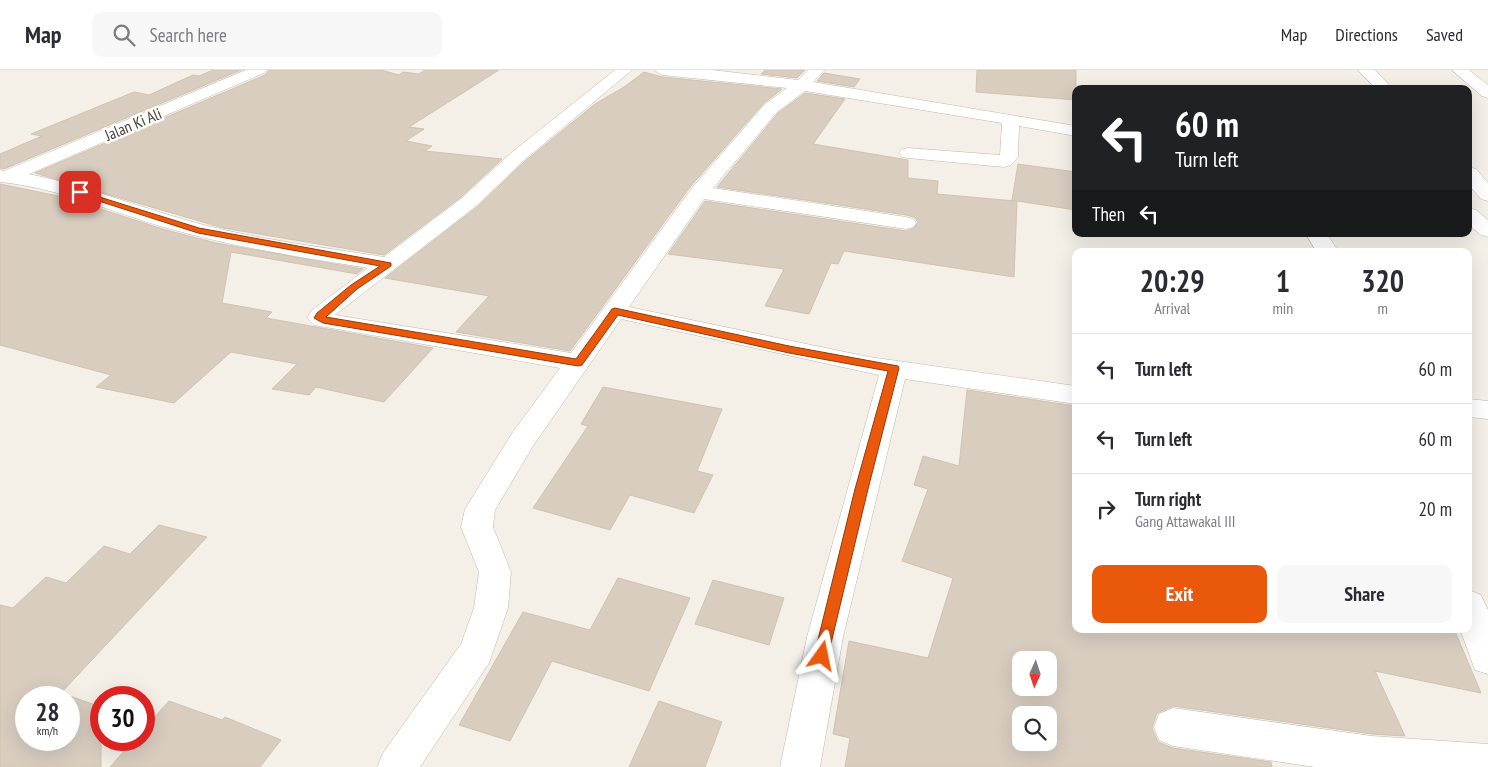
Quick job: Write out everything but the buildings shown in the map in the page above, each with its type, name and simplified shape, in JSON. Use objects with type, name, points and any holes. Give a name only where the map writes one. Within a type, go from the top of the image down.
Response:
[{"type":"street","name":"Jalan Ki Ali","points":[[4,176],[259,70]]},
{"type":"street","points":[[578,362],[319,318],[354,287],[388,264],[469,202],[517,158],[624,70]]},
{"type":"street","points":[[662,70],[809,78],[1011,120],[1072,130]]},
{"type":"street","points":[[1366,70],[1382,85]]},
{"type":"street","points":[[1460,70],[1488,93]]},
{"type":"street","points":[[397,767],[476,652],[491,608],[495,572],[477,527],[480,508],[523,439],[698,192],[771,108],[809,78]]},
{"type":"street","points":[[908,153],[1004,161],[1009,157],[1011,120]]},
{"type":"street","points":[[4,176],[102,198],[155,218],[198,230],[388,264]]},
{"type":"street","points":[[1472,177],[1488,196]]},
{"type":"street","points":[[698,192],[906,223]]},
{"type":"street","points":[[1472,217],[1488,231]]},
{"type":"street","points":[[1319,237],[1325,248]]},
{"type":"street","points":[[615,311],[789,349],[894,368],[1072,394]]},
{"type":"street","points":[[800,767],[825,637],[894,368]]},
{"type":"street","points":[[1472,408],[1488,410]]},
{"type":"street","points":[[1472,613],[1488,658]]},
{"type":"street","points":[[1172,727],[1362,755],[1488,764]]},
{"type":"route","points":[[80,192],[102,198],[155,218],[198,230],[388,264],[354,287],[320,315],[319,318],[323,320],[578,362],[615,311],[789,349],[894,368],[825,637],[822,656]]}]
